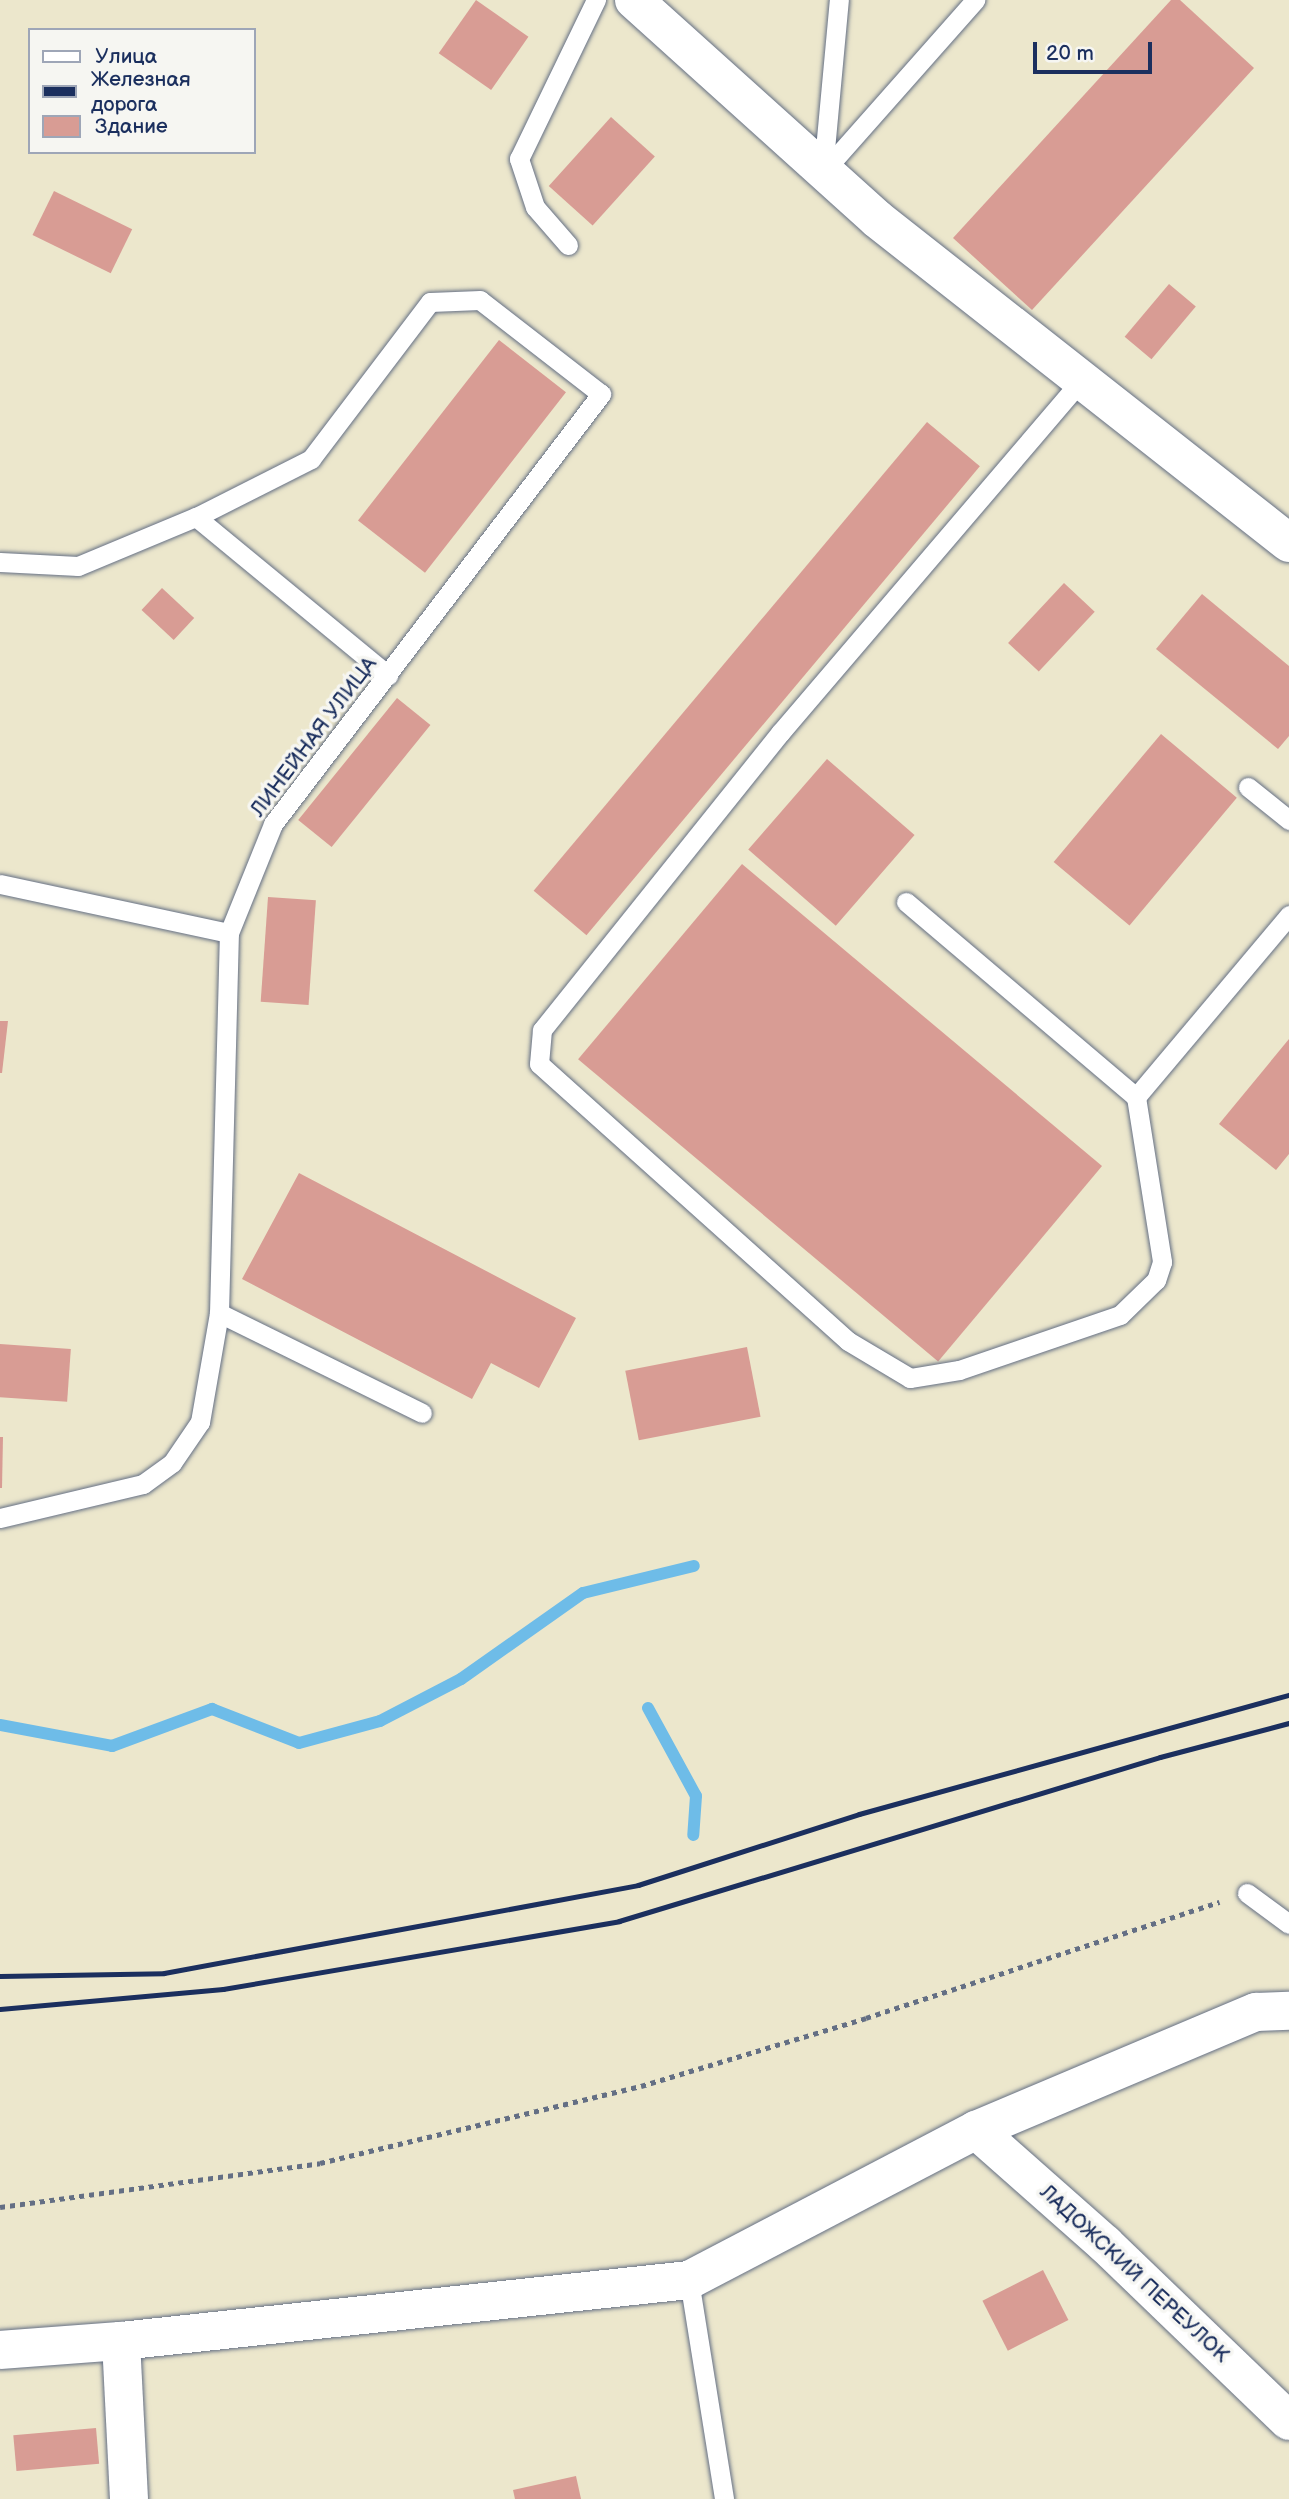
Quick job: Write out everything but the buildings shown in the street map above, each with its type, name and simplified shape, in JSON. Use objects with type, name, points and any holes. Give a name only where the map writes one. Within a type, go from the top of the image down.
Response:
[{"type":"street","points":[[634,0],[822,172],[1289,543]]},
{"type":"street","points":[[0,2350],[121,2341],[690,2280],[976,2130],[1256,2012],[1289,2011]]},
{"type":"street","name":"ЛАДОЖСКИЙ ПЕРЕУЛОК","points":[[976,2130],[1105,2244],[1289,2421]]},
{"type":"street","points":[[121,2341],[129,2499]]},
{"type":"lane","points":[[568,245],[535,207],[519,159],[596,0]]},
{"type":"lane","points":[[822,172],[839,0]]},
{"type":"lane","points":[[822,172],[975,0]]},
{"type":"lane","name":"ЛИНЕЙНАЯ УЛИЦА","points":[[197,517],[311,459],[430,302],[480,300],[601,394],[273,824],[229,933]]},
{"type":"lane","points":[[906,902],[1136,1097],[1161,1262],[1150,1288],[1120,1315],[959,1370],[910,1378],[849,1341],[540,1064],[542,1030],[780,733],[1081,380]]},
{"type":"lane","points":[[0,562],[78,566],[197,517],[388,676]]},
{"type":"lane","points":[[1248,787],[1289,820]]},
{"type":"lane","points":[[0,884],[229,933],[219,1313],[200,1422],[172,1463],[143,1484],[0,1518]]},
{"type":"lane","points":[[1136,1097],[1289,915]]},
{"type":"lane","points":[[219,1313],[422,1413]]},
{"type":"lane","points":[[1247,1893],[1289,1924]]},
{"type":"lane","points":[[690,2280],[724,2499]]},
{"type":"path","points":[[0,2207],[320,2163],[641,2085],[866,2018],[1247,1893]]},
{"type":"waterway","points":[[0,1725],[112,1746],[212,1709],[299,1743],[380,1721],[461,1679],[583,1593],[694,1566]]},
{"type":"waterway","points":[[648,1708],[696,1796],[693,1835]]},
{"type":"railway","points":[[0,1976],[164,1973],[638,1885],[859,1814],[1289,1695]]},
{"type":"railway","points":[[0,2009],[223,1989],[619,1921],[1160,1757],[1289,1723]]}]
